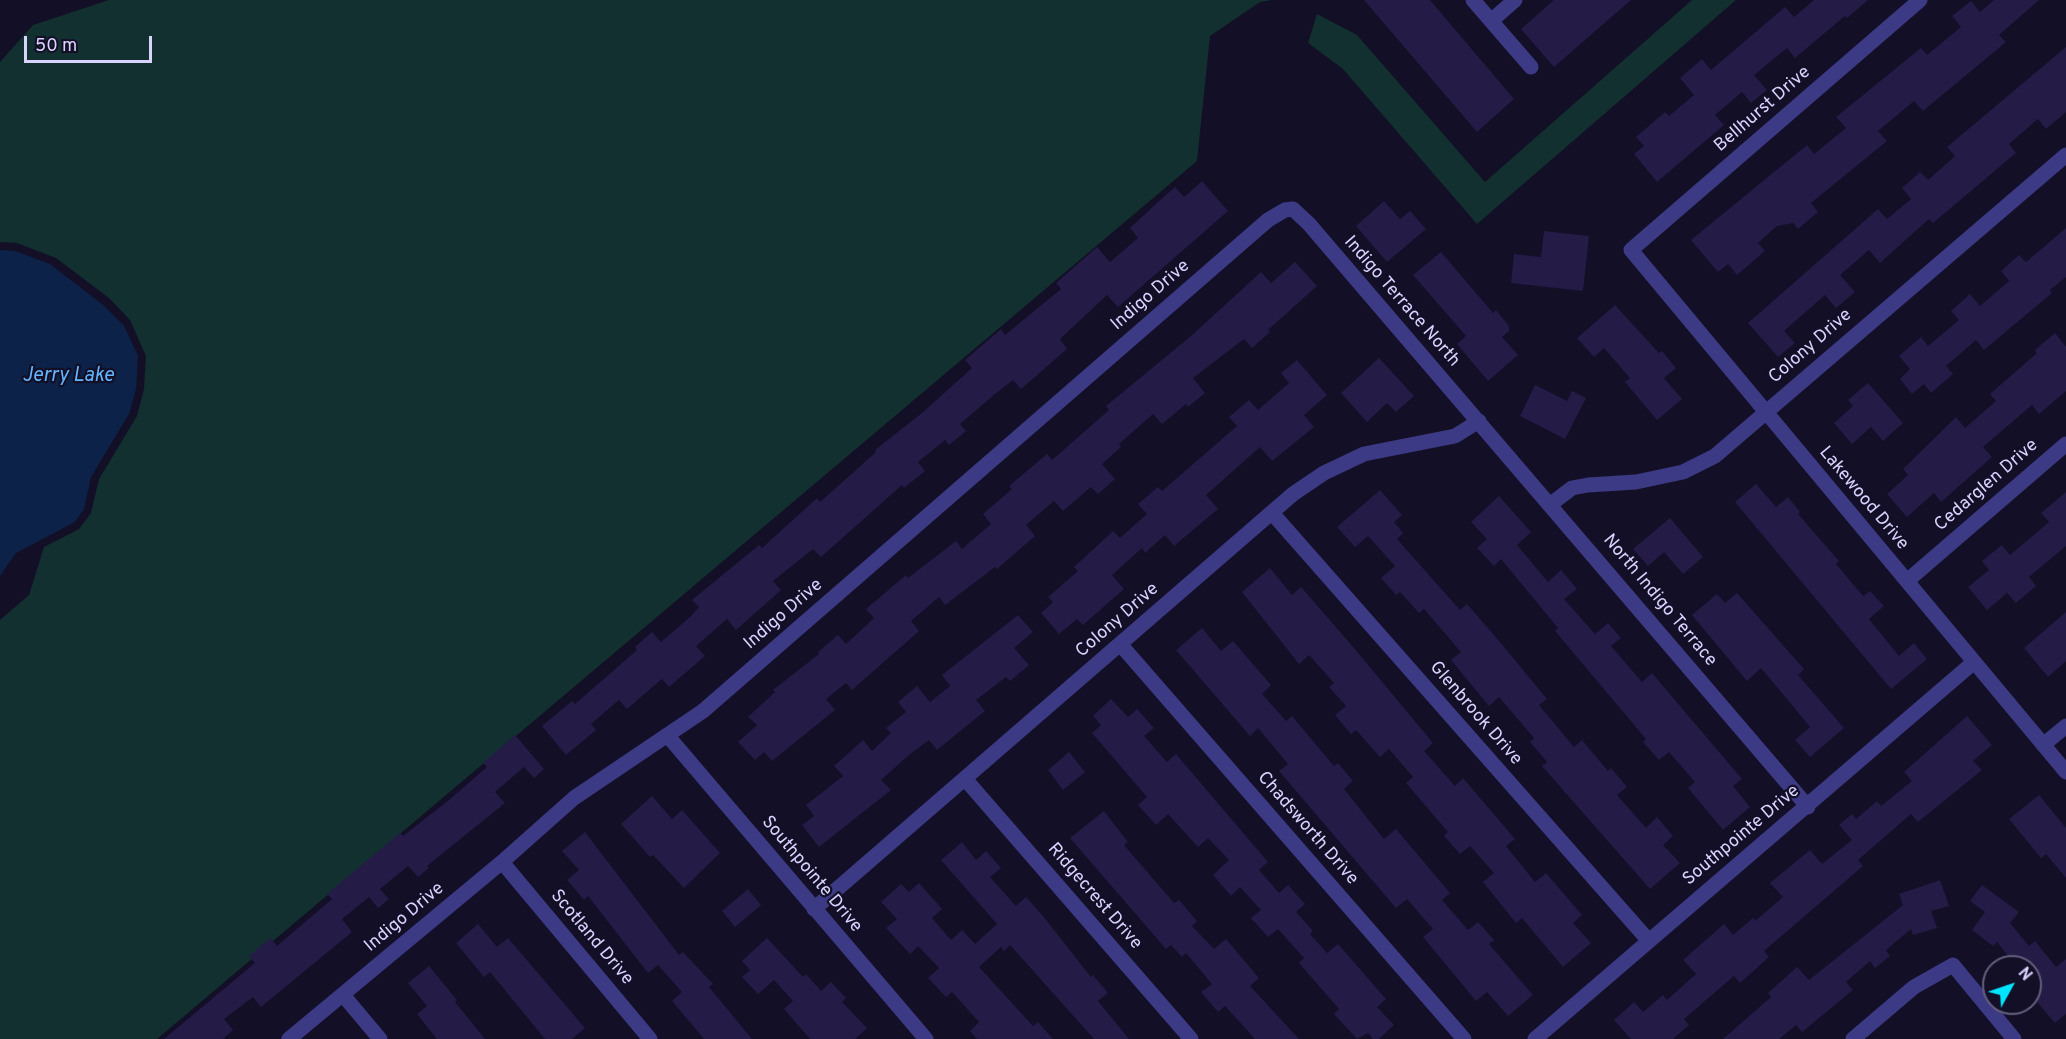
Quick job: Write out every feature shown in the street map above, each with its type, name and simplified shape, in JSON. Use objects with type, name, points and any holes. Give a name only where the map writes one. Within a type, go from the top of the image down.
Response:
[{"type":"street","points":[[1473,0],[1530,67]]},
{"type":"street","points":[[1491,21],[1515,0]]},
{"type":"street","name":"Bellhurst Drive","points":[[1631,250],[1920,0]]},
{"type":"street","name":"Colony Drive","points":[[1551,504],[1560,495],[1580,486],[1636,482],[1683,472],[1715,456],[2066,155]]},
{"type":"street","name":"Indigo Terrace North","points":[[1293,209],[1310,224],[1479,421]]},
{"type":"street","name":"Indigo Drive","points":[[290,1039],[502,862],[574,798],[703,711],[1268,220],[1286,210],[1293,209]]},
{"type":"street","name":"Lakewood Drive","points":[[1631,250],[2066,772]]},
{"type":"street","name":"Colony Drive","points":[[814,909],[966,780],[1293,494],[1324,473],[1364,454],[1455,436],[1479,421]]},
{"type":"street","name":"North Indigo Terrace","points":[[1479,421],[1808,807]]},
{"type":"street","name":"Cedarglen Drive","points":[[1907,581],[2066,444]]},
{"type":"street","name":"Glenbrook Drive","points":[[1272,513],[1649,941]]},
{"type":"street","name":"Chadsworth Drive","points":[[1120,644],[1464,1039]]},
{"type":"street","name":"Southpointe Drive","points":[[1534,1039],[1808,807],[1974,662]]},
{"type":"street","points":[[2043,745],[2066,726]]},
{"type":"street","name":"Southpointe Drive","points":[[667,735],[926,1039]]},
{"type":"street","name":"Ridgecrest Drive","points":[[966,780],[1191,1039]]},
{"type":"street","name":"Scotland Drive","points":[[502,862],[650,1039]]},
{"type":"street","points":[[1853,1039],[1914,987],[1953,965],[2014,1039]]},
{"type":"street","points":[[343,995],[380,1039]]},
{"type":"green space","points":[[109,0],[1272,0],[1260,2],[1210,36],[1197,161],[157,1039],[0,1039],[0,620],[29,595],[44,547],[79,529],[91,513],[99,479],[137,416],[144,389],[146,356],[130,320],[109,298],[56,258],[17,243],[0,242],[0,62],[33,25]]},
{"type":"green space","points":[[1692,0],[1736,0],[1477,224],[1343,69],[1308,43],[1317,14],[1357,35],[1485,182]]},
{"type":"water","name":"Jerry Lake","points":[[0,250],[15,251],[50,264],[103,305],[124,326],[138,356],[136,389],[129,414],[91,477],[84,509],[75,522],[16,553],[0,576]]},
{"type":"building","points":[[1364,0],[1430,0],[1514,99],[1477,132]]},
{"type":"building","points":[[1554,0],[1631,0],[1554,67],[1521,29]]},
{"type":"building","points":[[1814,0],[1868,0],[1795,58],[1787,48],[1754,75],[1767,90],[1751,103],[1742,92],[1715,115],[1724,125],[1657,182],[1634,154],[1644,146],[1636,137],[1665,112],[1669,116],[1694,95],[1680,78],[1702,59],[1711,70],[1785,7],[1794,17]]},
{"type":"building","points":[[1994,0],[2039,0],[1999,35],[2006,42],[1923,111],[1914,101],[1878,131],[1887,141],[1811,203],[1818,212],[1798,229],[1793,223],[1777,226],[1758,243],[1765,251],[1737,275],[1728,264],[1718,272],[1691,240],[1807,145],[1814,154],[1846,128],[1836,117],[1921,48],[1927,55],[1961,27],[1952,16],[1971,1],[1980,12]]},
{"type":"building","points":[[2066,47],[2066,112],[2046,129],[2038,119],[2009,144],[2016,153],[1933,223],[1929,219],[1880,263],[1869,250],[1840,275],[1855,292],[1836,308],[1825,295],[1784,331],[1795,343],[1778,357],[1748,323],[1878,209],[1887,219],[1911,199],[1902,188],[1920,172],[1928,180],[1955,156],[1947,147]]},
{"type":"building","points":[[1202,181],[1228,211],[1118,307],[1107,295],[1060,339],[1067,349],[1021,389],[1013,380],[995,394],[960,424],[966,431],[949,445],[945,440],[918,462],[925,471],[904,488],[902,485],[821,557],[813,549],[773,581],[781,590],[736,630],[727,619],[696,646],[705,656],[669,687],[662,679],[627,709],[619,700],[591,724],[596,730],[566,755],[542,726],[572,701],[575,704],[637,650],[635,647],[652,632],[661,642],[699,607],[692,600],[759,545],[762,548],[817,498],[820,502],[876,452],[875,450],[922,413],[972,368],[965,360],[1001,329],[1005,335],[1061,289],[1056,283],[1097,247],[1110,262],[1138,238],[1130,228],[1175,187],[1184,197]]},
{"type":"building","points":[[1384,201],[1400,219],[1410,211],[1426,229],[1387,262],[1356,226]]},
{"type":"building","points":[[2066,228],[2066,277],[2050,290],[2052,293],[1984,350],[1976,340],[1946,366],[1953,374],[1931,393],[1924,384],[1912,394],[1900,379],[1910,369],[1899,356],[1921,337],[1928,346],[1959,320],[1951,311],[1970,294],[1980,306],[2009,281],[2001,271],[2019,255],[2026,262]]},
{"type":"building","points":[[1544,231],[1589,236],[1583,291],[1511,283],[1514,254],[1541,257]]},
{"type":"building","points":[[1441,252],[1493,313],[1496,310],[1509,326],[1509,331],[1502,337],[1518,355],[1488,381],[1457,344],[1466,336],[1413,275]]},
{"type":"building","points":[[1295,262],[1317,286],[1268,330],[1270,332],[1252,348],[1244,339],[1193,378],[1205,393],[1188,407],[1186,404],[1162,424],[1153,414],[1119,444],[1121,447],[1102,464],[1115,479],[1098,494],[1091,487],[1063,511],[1054,501],[1026,525],[1035,536],[997,569],[995,567],[945,605],[939,597],[911,621],[919,631],[852,690],[846,683],[826,699],[835,710],[772,761],[764,752],[755,760],[738,742],[757,725],[748,717],[775,692],[773,690],[819,654],[818,652],[838,635],[846,644],[874,618],[866,609],[906,575],[908,578],[956,541],[962,549],[991,524],[983,514],[1012,489],[1009,486],[1047,454],[1052,460],[1109,410],[1106,406],[1191,336],[1261,272],[1271,283]]},
{"type":"building","points":[[1615,305],[1676,368],[1664,378],[1682,399],[1657,420],[1625,382],[1630,378],[1604,348],[1594,357],[1577,338]]},
{"type":"building","points":[[2055,333],[2066,347],[2066,391],[2039,414],[2032,405],[1983,447],[1992,457],[1941,502],[1934,493],[1907,517],[1887,494],[1908,475],[1903,469],[1956,417],[1965,428],[1996,401],[1990,394],[2037,353],[2035,350]]},
{"type":"building","points":[[1379,358],[1414,396],[1396,412],[1387,403],[1367,422],[1341,393]]},
{"type":"building","points":[[1297,360],[1327,395],[1304,415],[1314,427],[1272,461],[1260,447],[1206,495],[1218,509],[1174,546],[1165,535],[1145,553],[1142,548],[1112,575],[1124,589],[1083,625],[1077,619],[1059,634],[1041,613],[1053,602],[1048,597],[1078,571],[1074,567],[1113,531],[1120,538],[1147,514],[1138,504],[1158,487],[1162,491],[1237,426],[1229,417],[1249,400],[1258,410],[1289,383],[1281,373]]},
{"type":"building","points":[[1868,383],[1903,423],[1883,441],[1871,427],[1852,444],[1834,423],[1853,406],[1848,400]]},
{"type":"building","points":[[1535,385],[1567,401],[1572,391],[1586,398],[1565,439],[1520,416]]},
{"type":"building","points":[[1756,484],[1776,507],[1788,497],[1800,512],[1798,514],[1839,561],[1836,564],[1863,596],[1870,591],[1884,606],[1869,619],[1899,656],[1914,643],[1927,659],[1891,689],[1735,502]]},
{"type":"building","points":[[1380,490],[1402,515],[1394,522],[1403,533],[1397,539],[1460,610],[1467,604],[1500,642],[1547,699],[1539,705],[1574,747],[1582,740],[1608,771],[1611,768],[1627,787],[1617,795],[1646,828],[1657,817],[1673,836],[1663,845],[1680,863],[1650,889],[1542,766],[1547,762],[1530,742],[1534,738],[1499,697],[1489,706],[1451,660],[1461,652],[1424,609],[1419,613],[1400,592],[1396,595],[1381,578],[1395,566],[1368,536],[1355,547],[1337,527]]},
{"type":"building","points":[[2066,492],[2066,546],[2029,577],[2036,586],[2016,603],[2007,593],[1987,610],[1968,587],[1989,570],[1982,561],[2002,545],[2010,555],[2049,522],[2041,513]]},
{"type":"building","points":[[1499,496],[1531,532],[1517,545],[1548,582],[1561,570],[1577,589],[1564,599],[1595,634],[1608,623],[1621,638],[1611,646],[1642,682],[1652,673],[1742,779],[1733,786],[1750,807],[1723,830],[1688,788],[1695,782],[1669,752],[1659,760],[1643,742],[1646,739],[1555,631],[1558,628],[1501,559],[1494,566],[1477,548],[1487,539],[1471,522]]},
{"type":"building","points":[[1670,518],[1703,557],[1683,574],[1664,552],[1648,566],[1633,549]]},
{"type":"building","points":[[1270,568],[1292,595],[1301,587],[1354,648],[1433,743],[1424,751],[1455,786],[1463,778],[1515,839],[1506,846],[1535,882],[1546,873],[1582,915],[1573,923],[1591,943],[1563,967],[1522,918],[1516,923],[1483,882],[1494,873],[1470,846],[1460,854],[1444,836],[1448,832],[1406,783],[1413,777],[1389,749],[1380,757],[1356,730],[1351,734],[1335,715],[1346,706],[1329,687],[1334,683],[1309,655],[1299,664],[1242,592]]},
{"type":"building","points":[[1737,593],[1804,669],[1798,675],[1844,728],[1810,757],[1795,740],[1810,727],[1792,705],[1761,668],[1747,681],[1692,615],[1717,594],[1725,603]]},
{"type":"building","points":[[2066,612],[2066,661],[2048,677],[2024,648]]},
{"type":"building","points":[[1018,615],[1033,632],[1014,648],[1029,665],[1010,681],[1006,677],[976,700],[985,711],[937,750],[929,740],[909,755],[881,780],[891,790],[819,847],[802,825],[814,816],[806,805],[843,776],[834,766],[863,740],[872,751],[891,733],[886,728],[906,712],[898,702],[917,686],[930,702],[950,686],[942,675]]},
{"type":"building","points":[[1202,628],[1221,651],[1233,641],[1271,685],[1262,694],[1286,721],[1292,716],[1334,766],[1338,763],[1353,781],[1344,789],[1384,839],[1396,829],[1450,893],[1442,900],[1468,930],[1478,922],[1494,940],[1489,944],[1533,995],[1508,1016],[1487,992],[1476,1001],[1423,937],[1433,929],[1407,899],[1396,908],[1279,771],[1288,764],[1258,728],[1250,736],[1176,650]]},
{"type":"building","points":[[1111,699],[1128,717],[1137,709],[1154,728],[1144,736],[1167,762],[1176,754],[1268,862],[1259,870],[1279,893],[1288,885],[1305,904],[1296,912],[1313,931],[1310,934],[1327,953],[1338,944],[1386,999],[1377,1007],[1394,1025],[1379,1039],[1373,1039],[1368,1033],[1357,1039],[1334,1014],[1339,1009],[1299,963],[1304,958],[1278,929],[1268,937],[1251,918],[1261,910],[1240,887],[1231,896],[1213,875],[1229,860],[1208,838],[1198,847],[1168,814],[1156,825],[1138,805],[1147,797],[1092,733],[1101,725],[1093,716]]},
{"type":"building","points":[[1967,716],[1992,745],[1973,761],[1982,770],[1918,822],[1911,814],[1858,860],[1863,866],[1764,951],[1769,957],[1740,983],[1734,976],[1684,1019],[1689,1025],[1673,1039],[1631,1039],[1614,1020],[1634,1002],[1643,1012],[1663,995],[1667,1000],[1696,974],[1683,960],[1724,924],[1733,935],[1753,918],[1755,921],[1783,897],[1770,883],[1810,850],[1822,864],[1852,840],[1839,825],[1852,814],[1856,819],[1877,801],[1881,806],[1912,781],[1904,772]]},
{"type":"building","points":[[515,735],[544,769],[534,778],[524,767],[495,792],[505,803],[427,866],[429,868],[418,877],[408,866],[380,889],[389,899],[378,908],[369,897],[342,919],[352,932],[261,1007],[253,997],[224,1019],[233,1030],[223,1039],[164,1039],[255,963],[249,956],[270,938],[277,946],[332,899],[327,894],[400,833],[403,836],[449,800],[487,767],[483,763]]},
{"type":"building","points":[[1069,752],[1085,772],[1063,790],[1048,770]]},
{"type":"building","points":[[2039,795],[2066,828],[2066,878],[2046,854],[2041,858],[2009,819]]},
{"type":"building","points":[[652,796],[672,819],[682,810],[720,853],[684,888],[653,855],[650,857],[621,824]]},
{"type":"building","points":[[1104,811],[1128,842],[1124,845],[1174,903],[1179,900],[1197,921],[1192,926],[1214,949],[1226,939],[1259,978],[1250,986],[1299,1039],[1255,1039],[1225,1006],[1218,1012],[1201,992],[1212,984],[1186,953],[1182,957],[1171,945],[1166,949],[1070,838]]},
{"type":"building","points":[[585,832],[679,955],[683,952],[713,984],[709,987],[752,1039],[704,1039],[672,1001],[682,992],[658,965],[648,973],[588,896],[584,900],[567,880],[579,870],[562,851]]},
{"type":"building","points":[[962,842],[976,860],[986,851],[1001,868],[990,877],[1016,906],[1026,897],[1043,916],[1091,977],[1093,975],[1108,993],[1098,1001],[1129,1039],[1094,1039],[1010,945],[1004,951],[1001,947],[979,967],[1033,1026],[1038,1022],[1053,1039],[977,1039],[970,1031],[979,1022],[952,992],[946,997],[928,978],[939,968],[918,946],[910,954],[886,928],[897,919],[881,902],[901,884],[909,892],[919,883],[942,909],[932,918],[951,940],[962,930],[975,944],[997,924],[941,860]]},
{"type":"building","points":[[1940,880],[1949,906],[1931,911],[1937,928],[1913,935],[1911,929],[1886,950],[1890,956],[1875,968],[1870,961],[1846,982],[1853,990],[1802,1032],[1796,1025],[1779,1039],[1723,1039],[1771,997],[1768,993],[1797,967],[1809,980],[1903,905],[1899,894]]},
{"type":"building","points":[[1982,885],[2019,912],[2010,923],[2029,946],[2035,941],[2056,967],[2066,959],[2066,1014],[2055,1023],[2042,1008],[2042,955],[2007,955],[1997,942],[1993,946],[1972,930],[1985,912],[1970,901]]},
{"type":"building","points":[[748,889],[761,905],[735,927],[722,911]]},
{"type":"building","points":[[478,924],[497,947],[508,938],[585,1028],[572,1039],[545,1039],[490,972],[484,977],[456,943]]},
{"type":"building","points":[[767,938],[803,977],[806,974],[821,991],[831,982],[846,998],[842,1002],[867,1028],[855,1039],[810,1039],[784,1009],[793,1001],[774,980],[758,994],[742,977],[750,970],[742,961]]},
{"type":"building","points":[[429,966],[485,1039],[437,1039],[417,1014],[427,1006],[408,983]]}]
